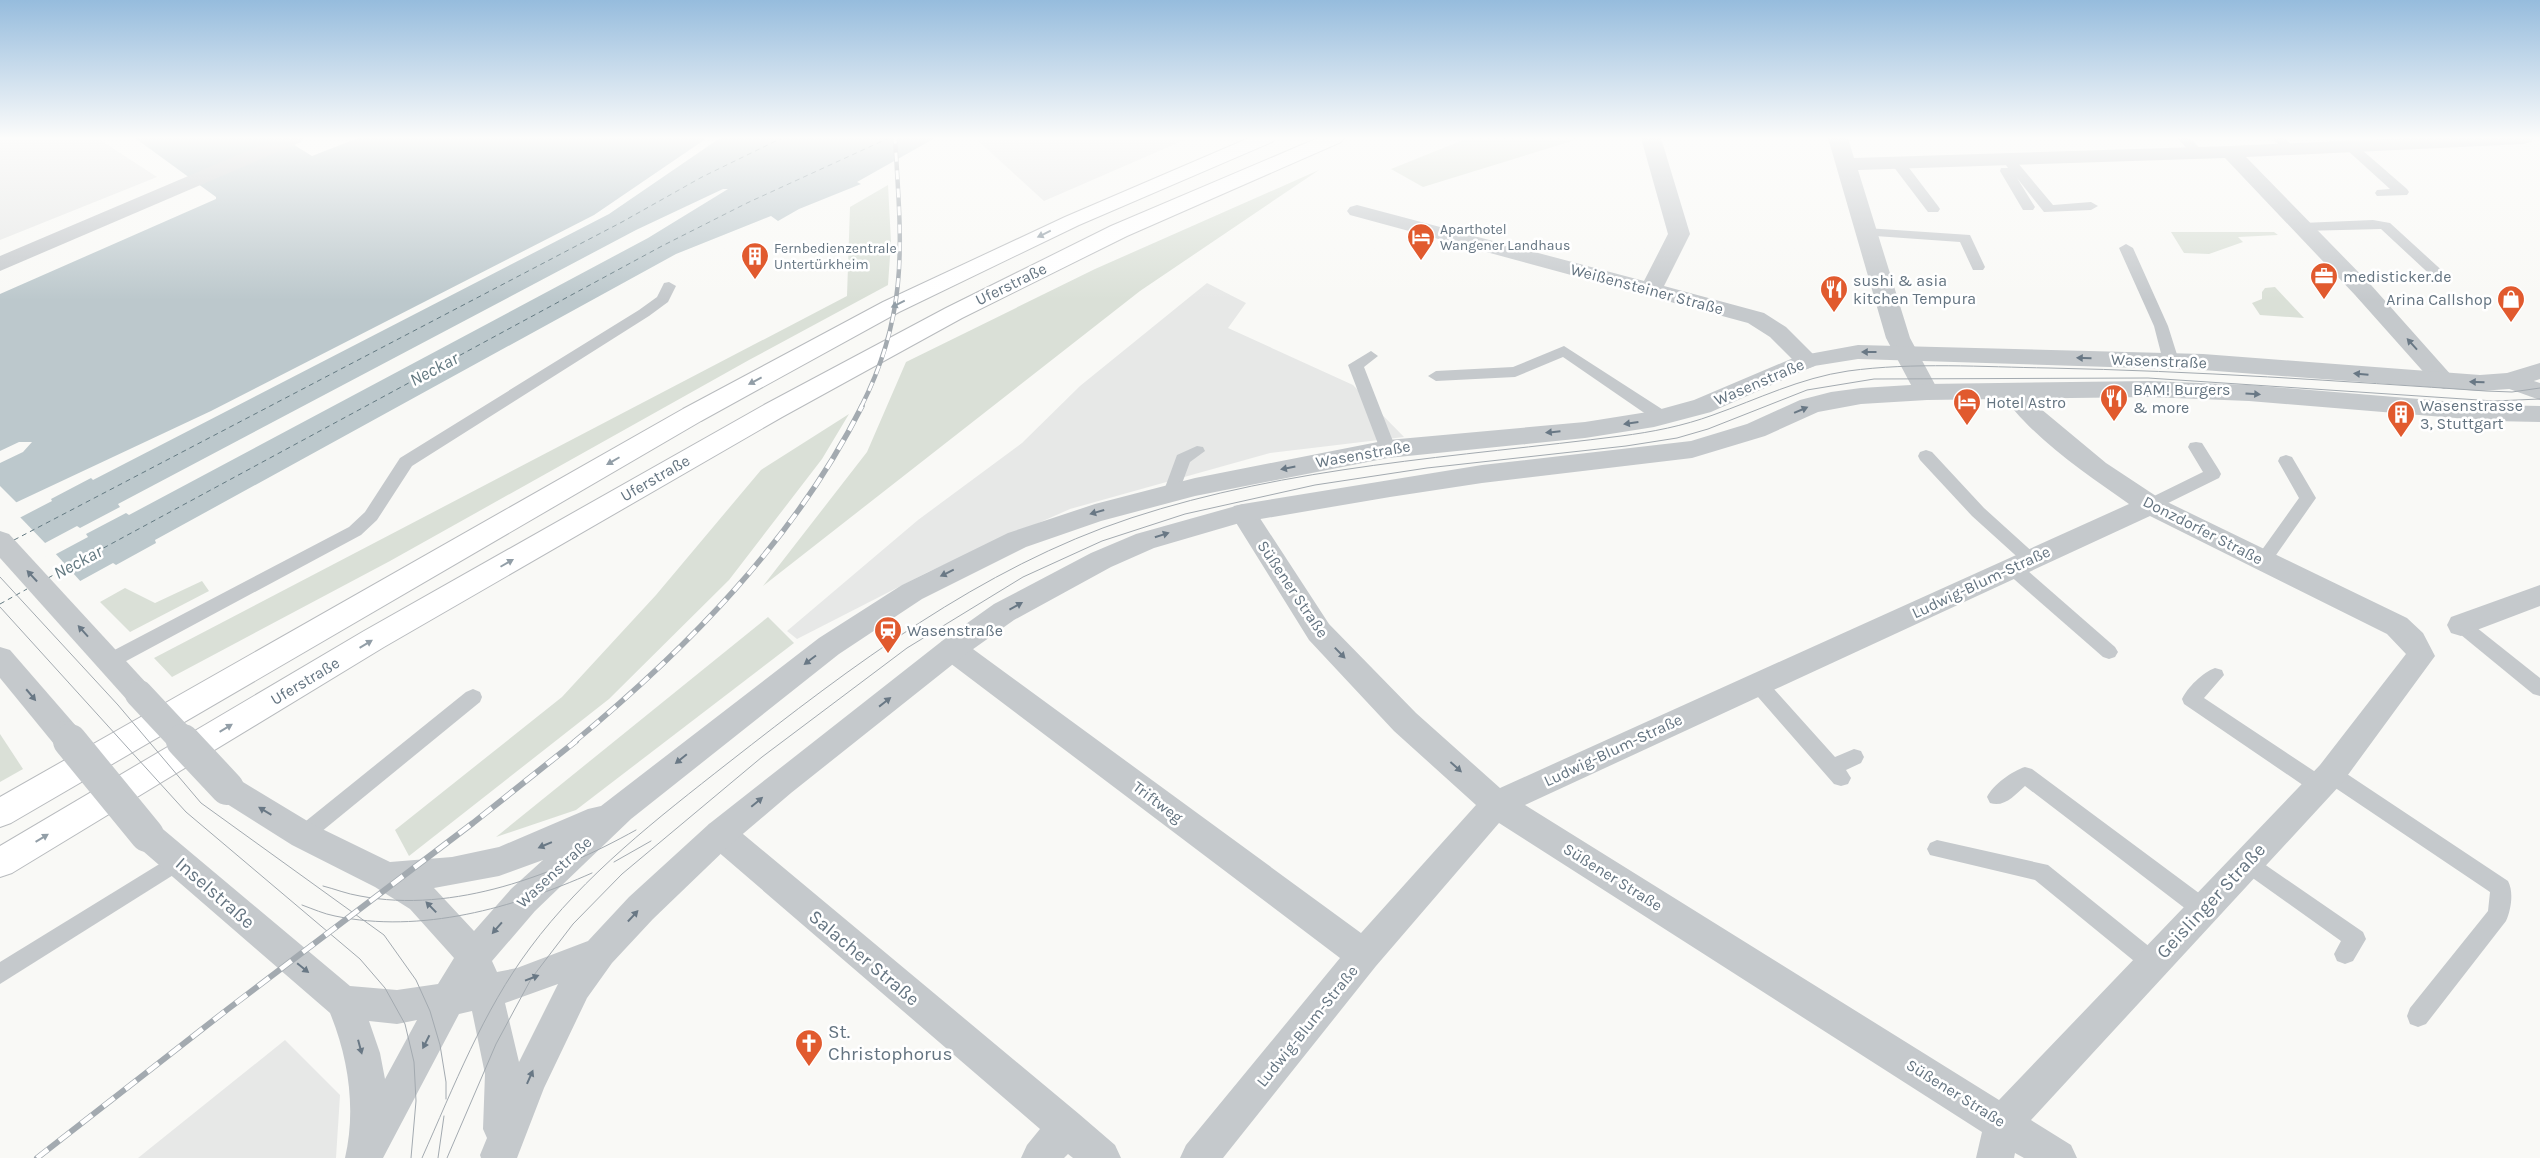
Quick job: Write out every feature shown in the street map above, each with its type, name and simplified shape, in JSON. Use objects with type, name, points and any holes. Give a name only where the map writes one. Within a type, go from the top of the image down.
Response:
[{"type":"highway","name":"Uferstraße","points":[[0,813],[692,415],[891,307],[1072,221],[1139,192]]},
{"type":"highway","name":"Uferstraße","points":[[0,863],[374,639],[772,411],[954,313],[1119,231],[1209,192]]},
{"type":"street","points":[[0,264],[165,192]]},
{"type":"street","points":[[1651,289],[1679,234],[1667,192]]},
{"type":"street","points":[[1854,192],[1898,338],[1927,392]]},
{"type":"street","points":[[2268,192],[2363,290],[2444,381]]},
{"type":"street","name":"Weißensteiner Straße","points":[[1358,211],[1756,318],[1778,332],[1807,361]]},
{"type":"street","name":"Wasenstraße","points":[[365,1154],[448,999],[473,958],[523,900],[620,809],[821,651],[912,592],[1017,540],[1095,513],[1171,493],[1388,449],[1412,445],[1602,427],[1662,417],[1722,398],[1807,361],[1858,352],[2171,361],[2444,381],[2480,383],[2510,381]]},
{"type":"street","points":[[2510,381],[2540,371]]},
{"type":"street","points":[[2510,381],[2540,392]]},
{"type":"street","name":"Wasenstraße","points":[[499,1156],[528,1080],[575,986],[600,952],[641,908],[720,834],[780,784],[952,649],[1004,612],[1100,560],[1153,538],[1243,513],[1482,474],[1692,449],[1756,430],[1809,406],[1831,400],[1927,392],[2160,389],[2249,393],[2492,413],[2540,414]]},
{"type":"street","name":"Donzdorfer Straße","points":[[2012,391],[2026,410],[2097,470],[2150,505],[2397,626],[2413,641]]},
{"type":"street","name":"Ludwig-Blum-Straße","points":[[1199,1158],[1364,955],[1496,804],[2150,505]]},
{"type":"street","name":"Süßener Straße","points":[[1243,513],[1319,632],[1405,722],[1496,804],[2058,1158]]},
{"type":"street","points":[[0,541],[227,788],[303,835],[387,877],[422,898],[458,936],[473,958],[485,992],[503,1074],[504,1106],[499,1156]]},
{"type":"street","points":[[2461,625],[2540,595]]},
{"type":"street","name":"Geislinger Straße","points":[[2003,1123],[2325,780],[2422,656],[2413,641]]},
{"type":"street","name":"Triftweg","points":[[952,649],[1364,955]]},
{"type":"street","name":"Inselstraße","points":[[0,658],[146,835],[179,861],[265,938],[343,1002],[356,1032],[368,1083],[370,1109],[365,1154]]},
{"type":"street","points":[[387,877],[445,872],[514,857],[620,809]]},
{"type":"street","name":"Salacher Straße","points":[[720,834],[1102,1158]]},
{"type":"street","name":"Wasenstraße","points":[[343,1002],[397,1007],[485,992],[524,981],[600,952]]},
{"type":"street","points":[[1995,1158],[2003,1123]]},
{"type":"street","points":[[1040,1158],[1066,1127]]},
{"type":"lane","points":[[1920,192],[1933,209]]},
{"type":"lane","points":[[2021,192],[2028,207]]},
{"type":"lane","points":[[2034,192],[2049,209],[2091,206]]},
{"type":"lane","points":[[2382,193],[2401,192]]},
{"type":"lane","points":[[2302,227],[2373,224],[2384,226],[2443,279]]},
{"type":"lane","points":[[1866,232],[1966,238],[1978,267]]},
{"type":"lane","points":[[2126,248],[2161,326],[2171,361]]},
{"type":"lane","points":[[110,661],[355,531],[371,518],[395,476],[406,462],[644,313],[663,299],[669,286]]},
{"type":"lane","points":[[1436,376],[1515,372],[1564,351],[1662,417]]},
{"type":"lane","points":[[1371,356],[1356,365],[1388,449]]},
{"type":"lane","points":[[2150,505],[2214,474],[2196,447]]},
{"type":"lane","points":[[1171,493],[1183,459],[1197,451]]},
{"type":"lane","points":[[1926,456],[1978,512],[2022,564],[2109,652]]},
{"type":"lane","points":[[2263,561],[2308,498],[2286,461]]},
{"type":"lane","points":[[2461,625],[2540,689]]},
{"type":"lane","points":[[2216,675],[2191,699],[2501,888],[2498,914],[2418,1016]]},
{"type":"lane","points":[[1758,684],[1837,773],[1854,757]]},
{"type":"lane","points":[[303,835],[473,697]]},
{"type":"lane","points":[[1998,797],[2025,775],[2203,909]]},
{"type":"lane","points":[[1937,849],[2041,872],[2153,963]]},
{"type":"lane","points":[[0,974],[179,861]]},
{"type":"lane","points":[[2247,863],[2355,940],[2345,954]]},
{"type":"shaded area","points":[[0,192],[120,192],[0,240]]},
{"type":"shaded area","points":[[876,192],[888,192],[891,242],[888,285],[749,360],[390,561],[172,677],[154,658],[847,296],[850,207]]},
{"type":"shaded area","points":[[1034,192],[1065,192],[1044,201]]},
{"type":"shaded area","points":[[1269,192],[1286,192],[1140,291],[763,586],[867,452],[906,362],[1095,269]]},
{"type":"shaded area","points":[[2171,232],[2274,232],[2278,235],[2238,237],[2243,242],[2209,254],[2184,253]]},
{"type":"shaded area","points":[[1207,283],[1246,303],[1228,328],[1353,385],[1404,437],[1270,453],[1070,509],[928,572],[797,639],[787,631],[918,520],[1022,443],[1080,386]]},
{"type":"shaded area","points":[[2275,287],[2304,318],[2260,315],[2252,303],[2262,299],[2262,292],[2265,288]]},
{"type":"shaded area","points":[[849,414],[822,459],[729,580],[609,699],[409,856],[395,830],[562,697],[656,595],[761,470]]},
{"type":"shaded area","points":[[202,581],[209,591],[130,632],[100,602],[125,588],[155,603]]},
{"type":"shaded area","points":[[768,617],[794,643],[576,810],[496,837]]},
{"type":"shaded area","points":[[0,734],[23,769],[0,782]]},
{"type":"shaded area","points":[[285,1040],[340,1095],[336,1158],[138,1158]]},
{"type":"water","points":[[209,192],[628,192],[594,215],[211,411],[0,510],[0,463],[23,452],[32,442],[19,442],[0,451],[0,294],[216,199]]},
{"type":"water","points":[[641,192],[717,192],[636,230],[118,504],[120,507],[80,528],[77,526],[0,567],[0,528],[91,478],[93,480],[609,214]]},
{"type":"water","name":"Neckar","points":[[723,192],[841,192],[799,209],[778,221],[771,216],[676,254],[155,540],[156,543],[116,565],[113,563],[0,625],[0,584],[88,537],[86,534],[126,513],[129,515],[648,238]]},
{"type":"pier","points":[[0,486],[18,504],[0,513]]},
{"type":"pier","points":[[19,516],[47,545],[0,569],[0,525]]},
{"type":"pier","points":[[54,552],[82,583],[0,627],[0,581]]},
{"type":"ferry route","points":[[14,540],[622,222],[675,192]]},
{"type":"ferry route","points":[[48,578],[662,246],[771,192]]},
{"type":"ferry route","points":[[0,604],[27,589]]},
{"type":"tram line","points":[[422,1158],[470,1050],[513,972],[551,921],[623,849],[675,805],[822,691],[919,623],[970,592],[1022,564],[1075,539],[1131,518],[1191,500],[1251,486],[1312,475],[1374,465],[1621,436],[1656,430],[1702,419],[1779,390],[1830,374],[1873,368],[1948,366],[2104,369],[2486,391],[2512,392],[2540,388]]},
{"type":"tram line","points":[[447,1158],[496,1044],[531,979],[573,924],[622,874],[762,757],[907,648],[1023,577],[1102,541],[1185,514],[1315,485],[1427,468],[1626,446],[1677,438],[1708,429],[1807,390],[1874,379],[2148,378],[2494,401],[2540,399]]},
{"type":"tram line","points":[[0,577],[118,705],[201,803],[364,920]]},
{"type":"tram line","points":[[0,607],[186,812],[360,959],[385,988],[405,1024],[414,1062],[416,1101],[411,1158]]},
{"type":"tram line","points":[[323,886],[355,895],[396,900],[431,900],[467,895],[503,887],[572,862],[636,830]]},
{"type":"tram line","points":[[614,862],[651,841]]},
{"type":"tram line","points":[[364,920],[400,922],[433,920],[466,914],[499,907],[531,897],[592,873]]},
{"type":"tram line","points":[[302,905],[331,915],[364,920]]},
{"type":"tram line","points":[[364,920],[384,935],[416,980],[430,1011],[440,1045],[446,1082],[446,1099]]},
{"type":"tram line","points":[[438,1158],[444,1116]]},
{"type":"railway","points":[[861,407],[877,372],[888,339],[895,307],[900,243],[898,192]]},
{"type":"railway","points":[[574,742],[658,669],[736,589],[805,501],[835,455],[862,406]]},
{"type":"railway","points":[[37,1158],[228,1009],[473,823],[576,741]]},
{"type":"place","name":"Aparthotel Wangener Landhaus","points":[[1421,261]]},
{"type":"place","name":"Fernbedienzentrale Untertürkheim","points":[[755,280]]},
{"type":"place","name":"medisticker.de","points":[[2324,300]]},
{"type":"place","name":"sushi & asia kitchen Tempura","points":[[1834,313]]},
{"type":"place","name":"Arina Callshop","points":[[2511,323]]},
{"type":"place","name":"BAM! Burgers & more","points":[[2114,422]]},
{"type":"place","name":"Hotel Astro","points":[[1967,426]]},
{"type":"place","name":"Wasenstrasse 3, Stuttgart","points":[[2401,438]]},
{"type":"place","name":"Wasenstraße","points":[[888,654]]},
{"type":"place","name":"St. Christophorus","points":[[809,1067]]}]
